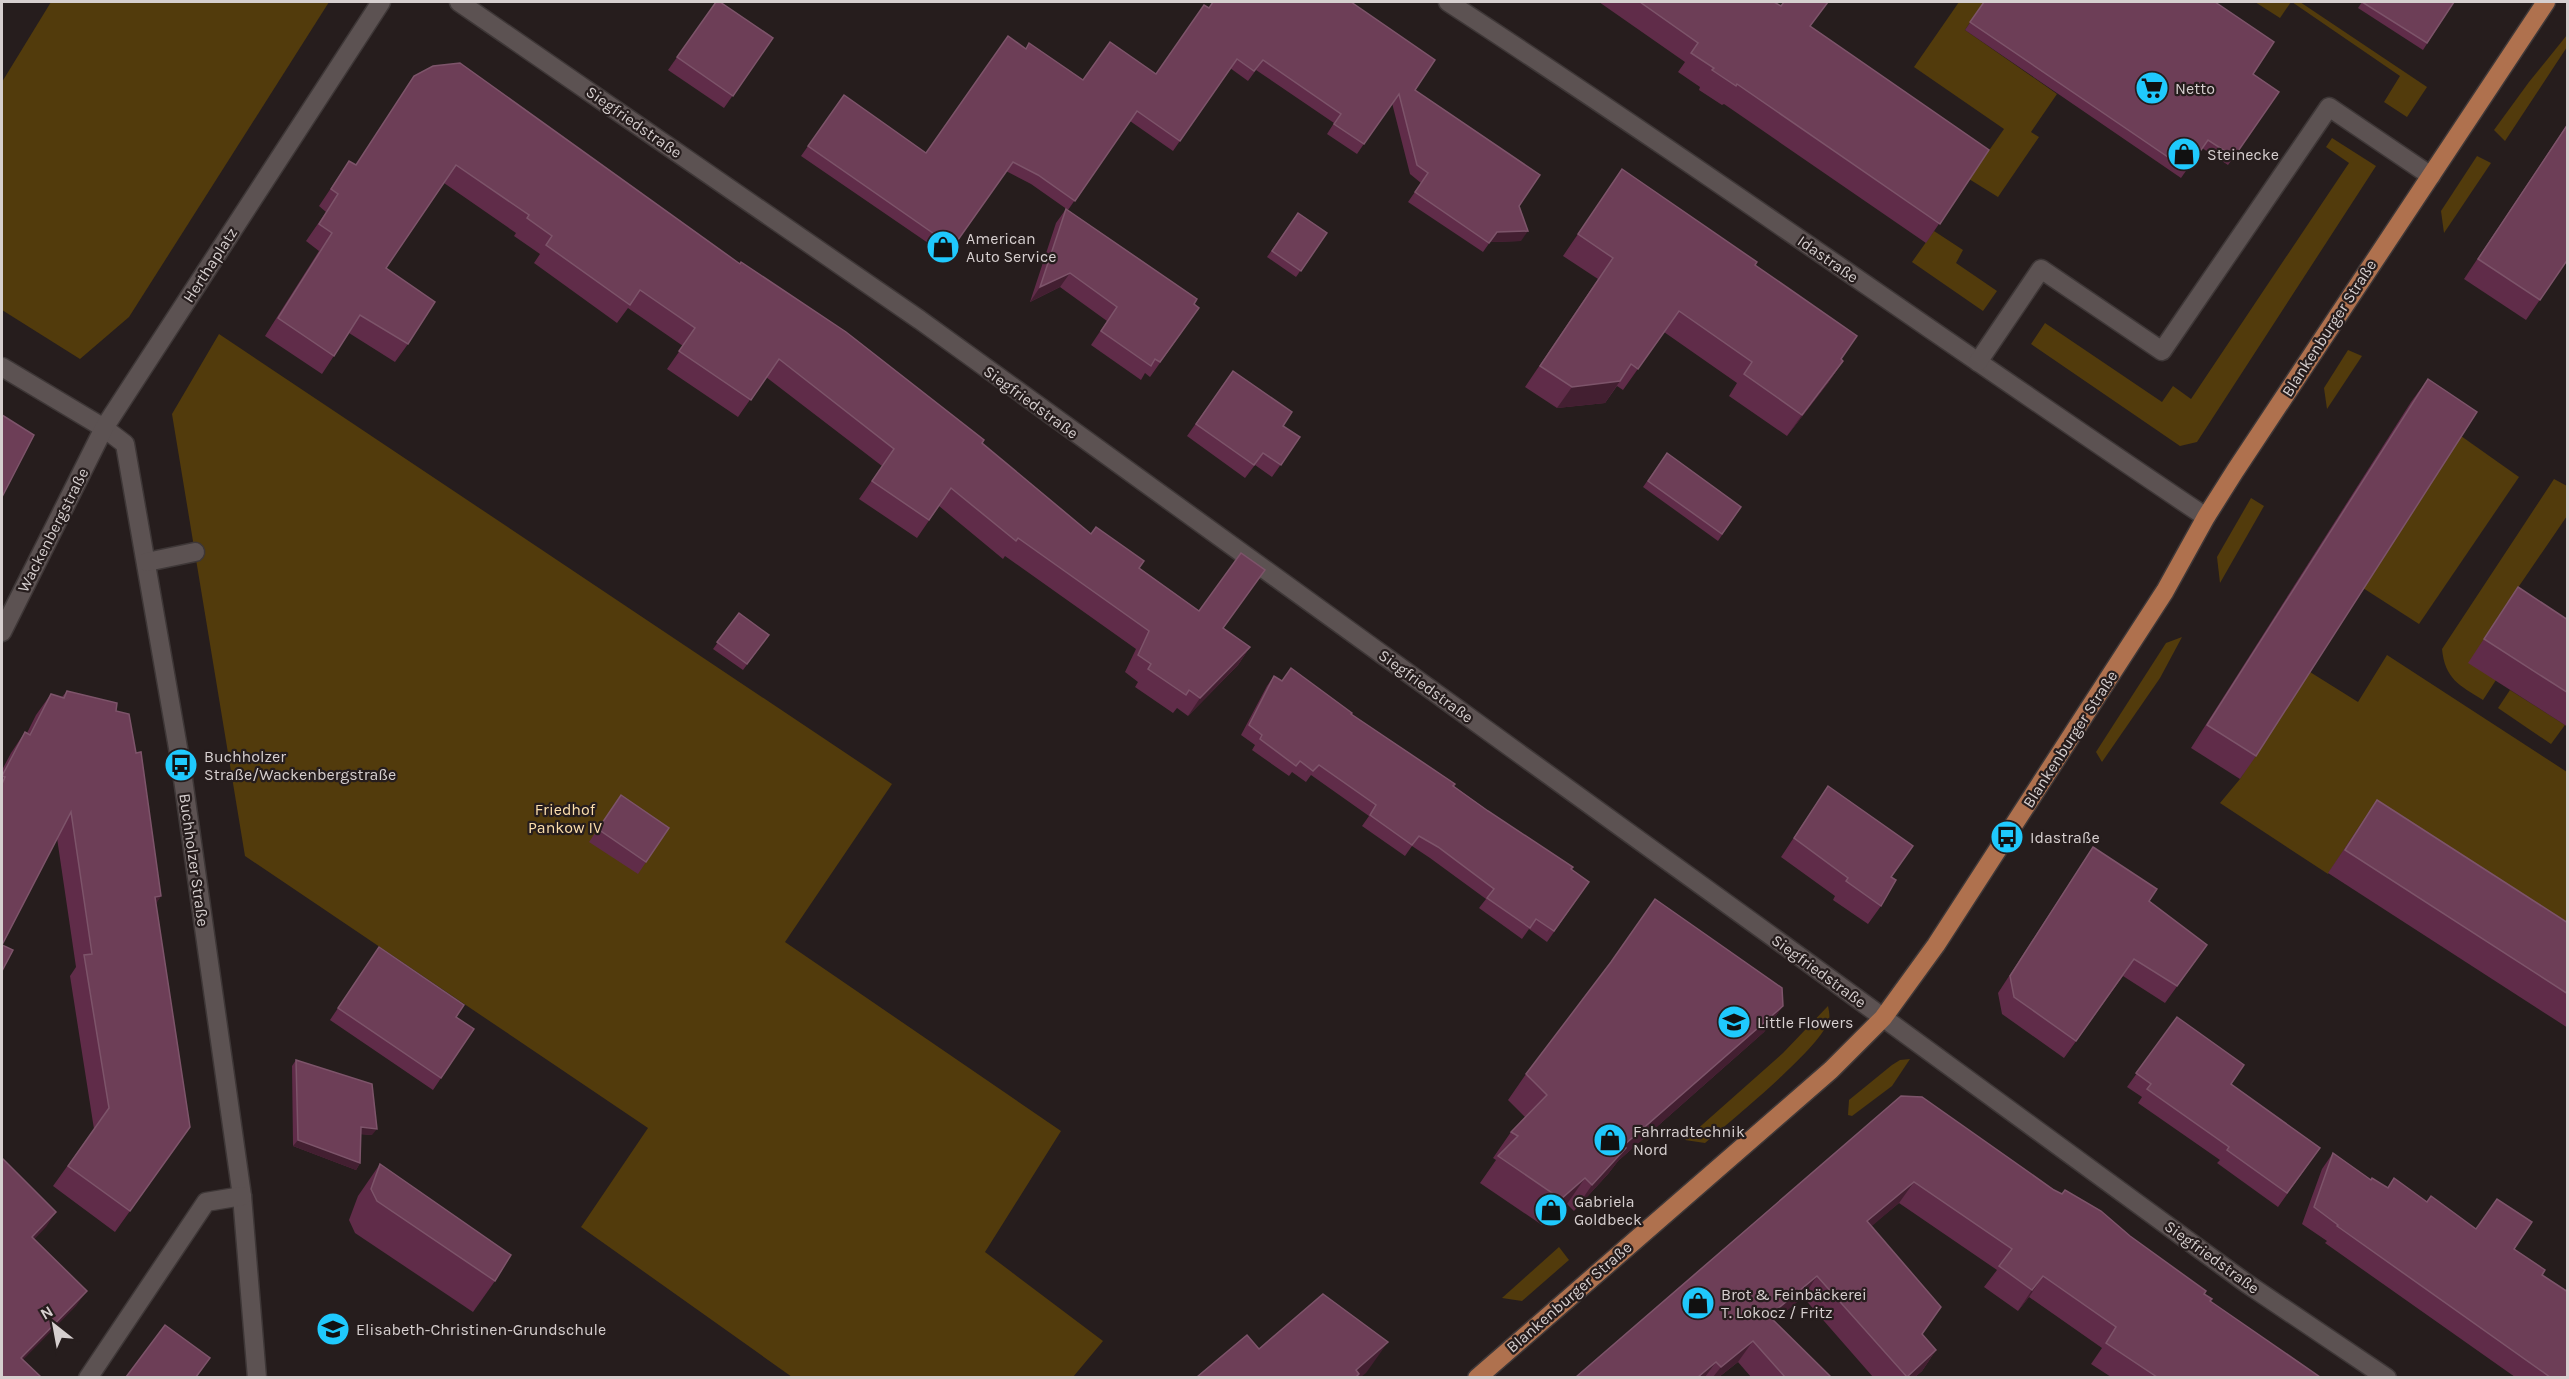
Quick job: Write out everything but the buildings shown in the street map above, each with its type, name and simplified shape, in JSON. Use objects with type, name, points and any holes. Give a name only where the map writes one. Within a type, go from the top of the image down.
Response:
[{"type":"main road","name":"Blankenburger Straße","points":[[1477,1377],[1831,1070],[1883,1018],[1936,945],[2079,726],[2165,591],[2206,517],[2340,310],[2546,2]]},
{"type":"street","name":"Herthaplatz","points":[[104,428],[381,2]]},
{"type":"street","name":"Siegfriedstraße","points":[[459,2],[920,320],[2246,1283],[2387,1377]]},
{"type":"street","name":"Idastraße","points":[[1448,2],[1612,109],[2206,517]]},
{"type":"street","points":[[1978,362],[2041,269],[2162,351],[2329,107],[2431,176]]},
{"type":"street","points":[[2,367],[104,428]]},
{"type":"street","name":"Buchholzer Straße","points":[[104,428],[125,444],[181,765],[242,1196],[256,1377]]},
{"type":"street","name":"Wackenbergstraße","points":[[2,632],[104,428]]},
{"type":"street","points":[[147,562],[195,552]]},
{"type":"street","points":[[88,1377],[206,1202],[242,1196]]},
{"type":"green space","points":[[51,2],[329,2],[129,317],[80,359],[2,310],[2,82]]},
{"type":"green space","points":[[1959,2],[1984,2],[1965,30],[2057,94],[2031,132],[2039,137],[1998,197],[1969,179],[2004,129],[1914,67]]},
{"type":"green space","points":[[2255,2],[2291,2],[2280,18]]},
{"type":"green space","points":[[2292,2],[2300,2],[2427,87],[2407,117],[2384,102],[2400,76]]},
{"type":"green space","points":[[2567,35],[2567,47],[2505,141],[2494,130]]},
{"type":"green space","points":[[2332,138],[2376,166],[2197,442],[2180,446],[2031,344],[2045,323],[2162,402],[2173,386],[2191,399],[2349,163],[2326,147]]},
{"type":"green space","points":[[2477,156],[2491,163],[2444,233],[2441,211]]},
{"type":"green space","points":[[1934,231],[1963,250],[1956,263],[1997,291],[1983,311],[1912,262]]},
{"type":"green space","name":"Friedhof Pankow IV","points":[[219,334],[892,784],[785,942],[1061,1131],[985,1252],[1103,1341],[1073,1377],[792,1377],[581,1227],[648,1128],[245,856],[172,414]]},
{"type":"green space","points":[[2348,350],[2362,356],[2327,409],[2324,388]]},
{"type":"green space","points":[[2461,436],[2519,477],[2419,624],[2363,588]]},
{"type":"green space","points":[[2554,479],[2567,486],[2567,516],[2502,611],[2496,680],[2483,700],[2460,685],[2450,674],[2446,668],[2442,649]]},
{"type":"green space","points":[[2251,498],[2264,506],[2220,583],[2217,557]]},
{"type":"green space","points":[[2182,637],[2160,678],[2102,762],[2096,752],[2166,643]]},
{"type":"green space","points":[[2387,655],[2567,772],[2567,957],[2361,824],[2328,874],[2220,803],[2240,779],[2310,672],[2358,702]]},
{"type":"green space","points":[[2510,690],[2565,725],[2551,744],[2498,708]]},
{"type":"green space","points":[[1828,1006],[1829,1020],[1822,1032],[1810,1048],[1773,1084],[1705,1143],[1685,1140],[1783,1053]]},
{"type":"green space","points":[[1910,1059],[1892,1086],[1852,1116],[1848,1115],[1849,1100],[1892,1065],[1900,1060]]},
{"type":"green space","points":[[1559,1247],[1569,1260],[1522,1301],[1502,1298]]},
{"type":"place","name":"Netto","points":[[2152,88]]},
{"type":"place","name":"Steinecke","points":[[2184,154]]},
{"type":"place","name":"American Auto Service","points":[[943,247]]},
{"type":"place","name":"Buchholzer Straße/Wackenbergstraße","points":[[181,765]]},
{"type":"place","name":"Idastraße","points":[[2007,837]]},
{"type":"place","name":"Little Flowers","points":[[1734,1022]]},
{"type":"place","name":"Fahrradtechnik Nord","points":[[1610,1140]]},
{"type":"place","name":"Gabriela Goldbeck","points":[[1551,1210]]},
{"type":"place","name":"Brot & Feinbäckerei T. Lokocz / Fritz","points":[[1698,1303]]},
{"type":"place","name":"Elisabeth-Christinen-Grundschule","points":[[333,1329]]}]
